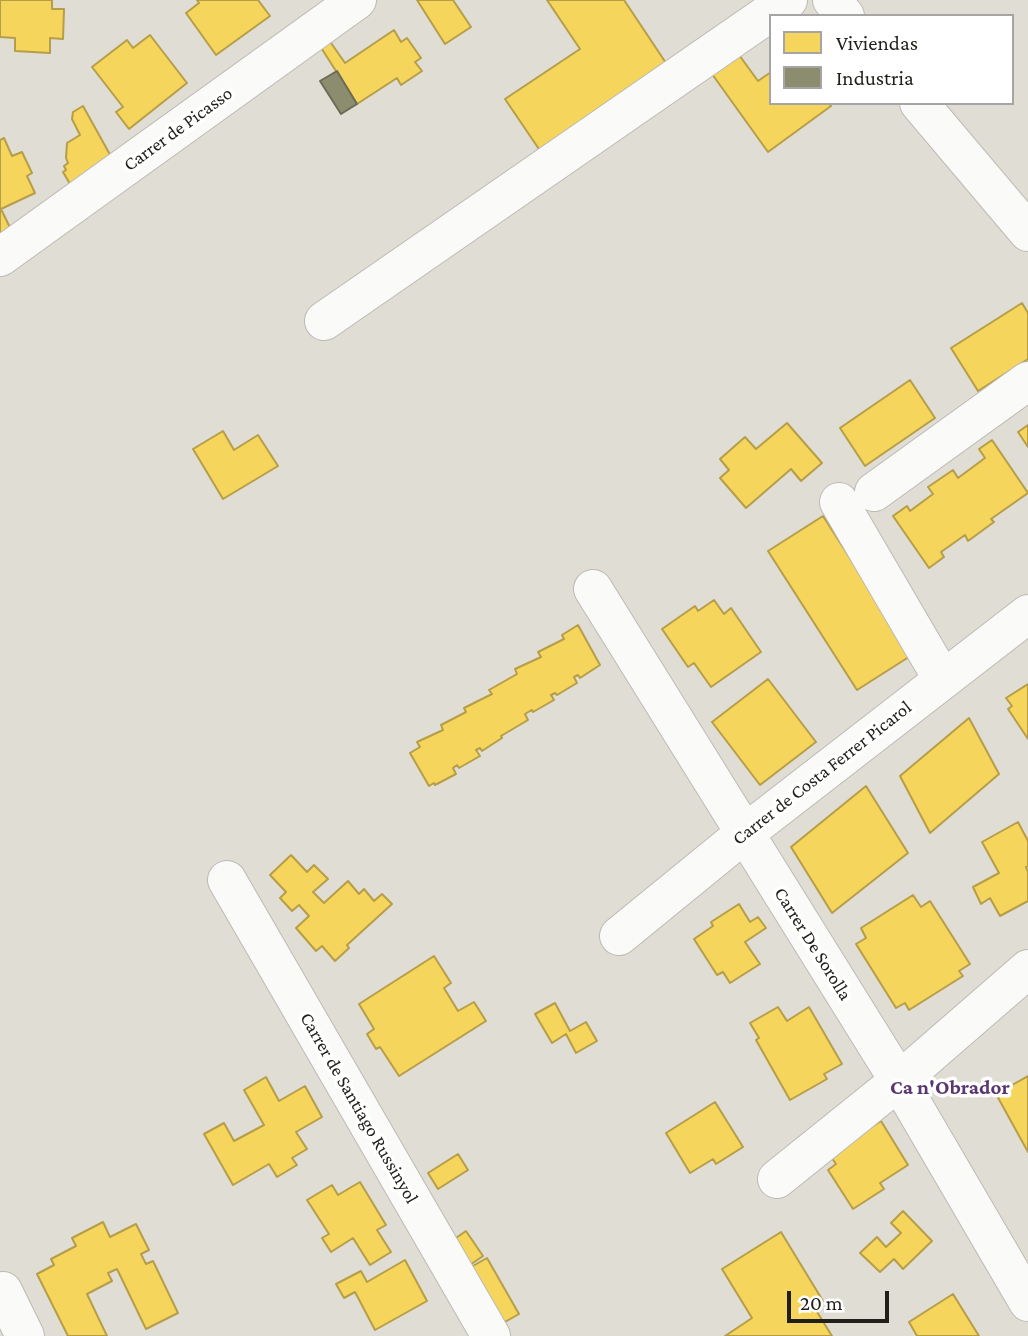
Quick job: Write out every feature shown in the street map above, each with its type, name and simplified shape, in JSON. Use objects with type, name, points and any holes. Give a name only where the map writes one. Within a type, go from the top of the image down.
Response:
[{"type":"street","name":"Carrer de Picasso","points":[[0,257],[357,0]]},
{"type":"street","points":[[324,321],[788,0]]},
{"type":"street","points":[[832,0],[843,14]]},
{"type":"street","points":[[921,105],[1028,232]]},
{"type":"street","points":[[943,680],[856,497],[1028,381]]},
{"type":"street","name":"Carrer De Sorolla","points":[[593,589],[899,1081],[1028,1302]]},
{"type":"street","name":"Carrer de Costa Ferrer Picarol","points":[[619,936],[744,834],[1028,614]]},
{"type":"street","name":"Carrer de Santiago Russinyol","points":[[227,880],[491,1336]]},
{"type":"street","points":[[777,1179],[899,1081],[1028,969]]},
{"type":"street","points":[[2,1292],[25,1336]]},
{"type":"building: Viviendas","points":[[0,0],[52,0],[52,9],[64,9],[63,39],[50,38],[50,53],[15,51],[15,38],[0,37]]},
{"type":"building: Viviendas","points":[[197,0],[258,0],[270,16],[216,55],[186,13],[199,3]]},
{"type":"building: Viviendas","points":[[417,0],[453,0],[471,27],[445,44]]},
{"type":"building: Viviendas","points":[[547,0],[624,0],[672,72],[545,158],[505,99],[580,49]]},
{"type":"building: Viviendas","points":[[394,30],[401,42],[407,38],[421,58],[415,62],[422,71],[401,85],[397,78],[357,104],[320,46],[329,40],[345,63]]},
{"type":"building: Viviendas","points":[[150,35],[187,83],[129,129],[116,112],[123,107],[92,67],[127,40],[133,48]]},
{"type":"building: Viviendas","points":[[734,48],[758,81],[769,73],[769,105],[831,106],[768,152],[707,67]]},
{"type":"building: Viviendas","points":[[83,106],[113,160],[70,184],[63,172],[68,163],[67,143],[80,135],[72,119],[73,112]]},
{"type":"building: Viviendas","points":[[4,138],[12,156],[22,152],[32,173],[27,176],[35,193],[1,209],[15,238],[0,245],[0,140]]},
{"type":"building: Viviendas","points":[[1022,303],[1028,313],[1028,359],[978,391],[951,348]]},
{"type":"building: Viviendas","points":[[910,380],[935,418],[865,466],[840,428]]},
{"type":"building: Viviendas","points":[[787,423],[822,463],[801,481],[791,469],[746,508],[720,478],[729,470],[720,459],[745,437],[756,449]]},
{"type":"building: Viviendas","points":[[1028,425],[1028,447],[1018,432]]},
{"type":"building: Viviendas","points":[[223,431],[234,450],[258,435],[278,466],[223,499],[193,449]]},
{"type":"building: Viviendas","points":[[992,440],[1028,493],[991,519],[994,522],[968,541],[965,535],[941,552],[944,557],[929,568],[893,516],[907,506],[910,511],[933,494],[928,487],[953,470],[958,478],[985,458],[979,449]]},
{"type":"building: Viviendas","points":[[823,516],[912,655],[857,690],[768,551]]},
{"type":"building: Viviendas","points":[[714,600],[724,614],[731,608],[761,652],[711,687],[694,663],[688,667],[662,629],[695,606],[698,611]]},
{"type":"building: Viviendas","points":[[578,625],[600,665],[580,678],[578,675],[574,677],[577,683],[557,695],[551,695],[554,700],[525,714],[528,720],[501,736],[502,738],[482,751],[480,748],[476,750],[480,756],[459,768],[457,765],[453,768],[456,774],[429,786],[410,753],[420,747],[417,742],[443,730],[441,725],[466,712],[464,708],[492,694],[489,690],[517,674],[515,669],[541,657],[538,652],[564,639],[562,635]]},
{"type":"building: Viviendas","points":[[768,679],[816,742],[760,785],[712,722]]},
{"type":"building: Viviendas","points":[[1028,684],[1028,739],[1008,709],[1012,706],[1006,698]]},
{"type":"building: Viviendas","points":[[969,718],[999,774],[930,833],[900,776]]},
{"type":"building: Viviendas","points":[[866,786],[908,853],[832,913],[791,847]]},
{"type":"building: Viviendas","points":[[1018,822],[1028,841],[1028,901],[1000,916],[990,898],[981,904],[973,887],[999,873],[982,842]]},
{"type":"building: Viviendas","points":[[291,855],[307,872],[314,865],[328,879],[313,892],[324,903],[348,881],[359,894],[364,889],[374,901],[382,894],[392,904],[347,945],[349,948],[335,961],[322,946],[316,951],[296,928],[309,916],[299,905],[292,911],[280,898],[286,892],[270,875]]},
{"type":"building: Viviendas","points":[[913,895],[921,907],[930,901],[970,964],[959,971],[963,976],[909,1010],[905,1003],[896,1008],[856,944],[866,938],[861,928]]},
{"type":"building: Viviendas","points":[[739,904],[750,922],[758,917],[766,928],[745,942],[760,964],[730,983],[723,972],[717,975],[694,939],[713,926],[711,922]]},
{"type":"building: Viviendas","points":[[434,956],[451,983],[444,988],[458,1011],[474,1002],[486,1021],[399,1076],[380,1047],[376,1049],[367,1034],[374,1029],[359,1004]]},
{"type":"building: Viviendas","points":[[555,1003],[570,1031],[586,1022],[597,1041],[576,1053],[566,1034],[552,1043],[535,1014]]},
{"type":"building: Viviendas","points":[[778,1007],[787,1021],[809,1007],[842,1064],[824,1074],[827,1079],[790,1100],[756,1040],[759,1038],[750,1023]]},
{"type":"building: Viviendas","points":[[1028,1076],[1028,1152],[996,1094]]},
{"type":"building: Viviendas","points":[[266,1077],[279,1101],[305,1086],[322,1117],[296,1132],[307,1149],[292,1158],[297,1165],[277,1177],[269,1164],[233,1185],[204,1134],[224,1123],[234,1141],[264,1125],[244,1090]]},
{"type":"building: Viviendas","points":[[715,1102],[743,1147],[716,1164],[713,1159],[690,1173],[666,1133]]},
{"type":"building: Viviendas","points":[[881,1121],[908,1165],[880,1183],[884,1189],[853,1209],[828,1170],[836,1164],[829,1154]]},
{"type":"building: Viviendas","points":[[458,1154],[468,1170],[438,1189],[428,1173]]},
{"type":"building: Viviendas","points":[[360,1182],[386,1225],[377,1230],[391,1252],[370,1265],[353,1238],[331,1252],[322,1238],[329,1234],[307,1200],[332,1185],[338,1195]]},
{"type":"building: Viviendas","points":[[903,1211],[932,1241],[903,1269],[894,1259],[880,1272],[860,1253],[877,1237],[886,1247],[901,1233],[891,1223]]},
{"type":"building: Viviendas","points":[[103,1222],[110,1237],[136,1224],[149,1250],[141,1254],[146,1264],[153,1261],[178,1313],[146,1329],[117,1269],[108,1273],[112,1281],[87,1294],[107,1336],[68,1336],[37,1274],[54,1265],[51,1259],[76,1246],[72,1238]]},
{"type":"building: Viviendas","points":[[466,1231],[483,1256],[467,1267],[450,1242]]},
{"type":"building: Viviendas","points":[[781,1232],[823,1301],[814,1307],[832,1336],[725,1336],[752,1318],[722,1269]]},
{"type":"building: Viviendas","points":[[487,1258],[519,1314],[496,1327],[464,1271]]},
{"type":"building: Viviendas","points":[[405,1260],[427,1301],[375,1330],[355,1292],[344,1298],[336,1284],[361,1271],[367,1282]]},
{"type":"building: Viviendas","points":[[953,1294],[979,1336],[917,1336],[909,1322]]},
{"type":"building: Industria","points":[[337,71],[357,104],[341,114],[320,81]]},
{"type":"district","name":"Ca n'Obrador","points":[[950,1088]]}]
